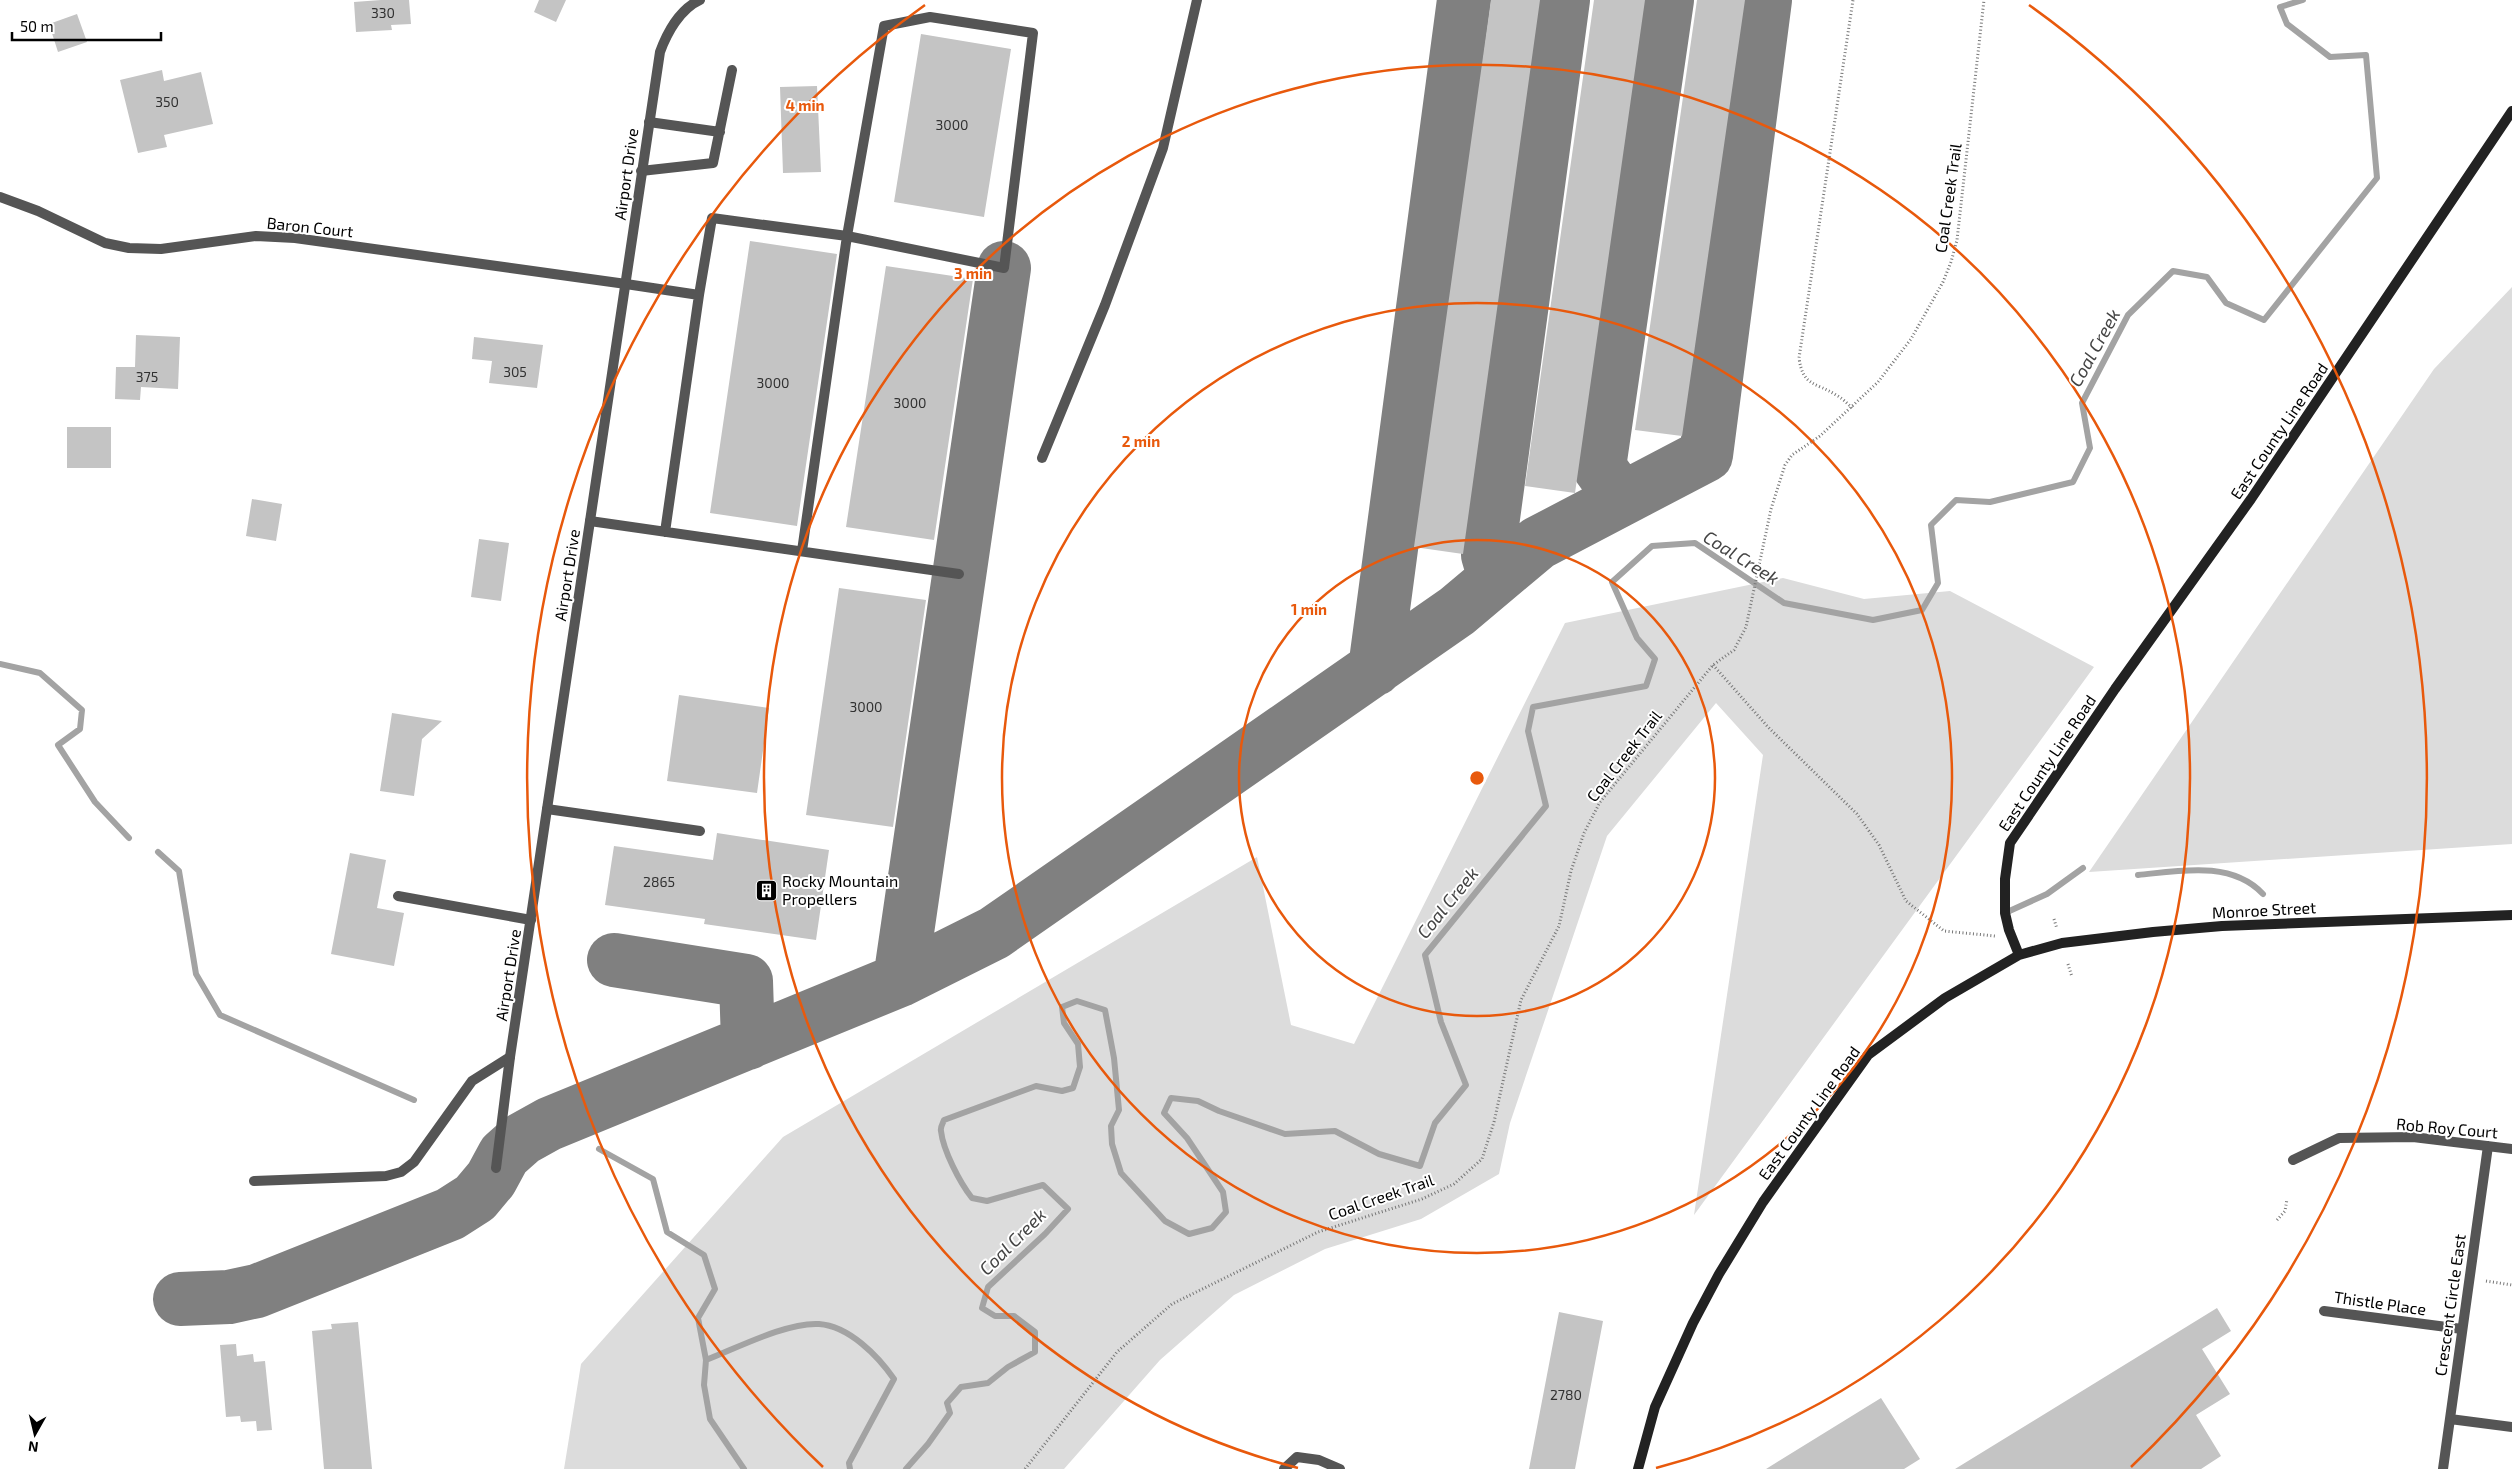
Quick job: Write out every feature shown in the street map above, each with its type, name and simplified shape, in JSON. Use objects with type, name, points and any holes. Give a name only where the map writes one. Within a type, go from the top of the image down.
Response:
[{"type":"main road","name":"East County Line Road","points":[[1638,1469],[1655,1407],[1689,1331],[1719,1274],[1763,1202],[1868,1055],[1944,998],[2019,955],[2005,913],[2005,879],[2010,843],[2115,689],[2256,491],[2512,111]]},
{"type":"main road","name":"Monroe Street","points":[[2019,955],[2062,943],[2222,926],[2512,915]]},
{"type":"street","name":"Airport Drive","points":[[496,1168],[510,1057],[532,920],[660,52],[675,22],[692,3],[700,0]]},
{"type":"street","points":[[1042,458],[1105,305],[1163,148],[1197,0]]},
{"type":"street","points":[[665,532],[712,218],[847,236],[1004,268],[1033,33],[930,17],[884,26],[847,236],[802,551]]},
{"type":"street","points":[[641,171],[713,163],[732,70]]},
{"type":"street","points":[[649,122],[720,132]]},
{"type":"street","name":"Baron Court","points":[[0,197],[38,211],[105,243],[129,248],[161,249],[256,236],[296,238],[699,295]]},
{"type":"street","points":[[590,521],[959,574]]},
{"type":"street","points":[[547,809],[700,831]]},
{"type":"street","points":[[398,896],[532,920]]},
{"type":"street","points":[[254,1181],[386,1176],[401,1172],[414,1162],[429,1144],[472,1081],[510,1057]]},
{"type":"street","name":"Rob Roy Court","points":[[2293,1160],[2339,1138],[2413,1137],[2512,1149]]},
{"type":"street","name":"Crescent Circle East","points":[[2443,1469],[2488,1146]]},
{"type":"street","name":"Thistle Place","points":[[2324,1311],[2462,1330]]},
{"type":"street","points":[[2450,1419],[2512,1427]]},
{"type":"street","points":[[1284,1469],[1297,1457],[1319,1460],[1340,1469]]},
{"type":"path","points":[[1852,408],[1835,394],[1818,387],[1808,380],[1801,371],[1800,358],[1853,0]]},
{"type":"path","name":"Coal Creek Trail","points":[[1025,1469],[1117,1352],[1172,1304],[1318,1232],[1422,1199],[1454,1184],[1482,1159],[1494,1122],[1521,1000],[1559,926],[1571,871],[1584,833],[1600,802],[1714,665],[1734,650],[1746,627],[1770,509],[1785,466],[1792,456],[1820,436],[1878,382],[1911,339],[1943,282],[1957,240],[1984,0]]},
{"type":"path","points":[[1714,665],[1768,727],[1856,814],[1878,845],[1906,901],[1944,931],[1995,936]]},
{"type":"path","points":[[2054,919],[2057,930]]},
{"type":"path","points":[[2068,964],[2072,977]]},
{"type":"path","points":[[2277,1220],[2285,1211],[2287,1199]]},
{"type":"path","points":[[2486,1281],[2512,1285]]},
{"type":"shaded area","points":[[2512,287],[2512,844],[2089,872],[2434,369]]},
{"type":"shaded area","points":[[1783,578],[1864,599],[1950,591],[2094,667],[1694,1215],[1763,755],[1716,703],[1607,836],[1510,1123],[1499,1174],[1421,1219],[1325,1249],[1234,1295],[1160,1360],[1064,1469],[564,1469],[581,1364],[783,1137],[1257,857],[1291,1025],[1354,1044],[1565,623]]},
{"type":"building","points":[[409,0],[411,24],[391,25],[392,30],[356,32],[354,2]]},
{"type":"building","points":[[539,0],[566,0],[556,22],[534,12]]},
{"type":"building","points":[[1491,0],[1540,0],[1463,554],[1414,547]]},
{"type":"building","points":[[1594,0],[1645,0],[1575,493],[1525,486]]},
{"type":"building","points":[[1697,0],[1745,0],[1682,436],[1635,430]]},
{"type":"building","points":[[77,14],[87,42],[58,52],[49,24]]},
{"type":"building","points":[[921,34],[1011,49],[984,217],[894,202]]},
{"type":"building","points":[[162,70],[164,81],[201,72],[213,124],[164,135],[167,147],[138,153],[120,80]]},
{"type":"building","points":[[817,86],[821,172],[783,173],[780,87]]},
{"type":"building","points":[[750,241],[837,254],[797,526],[710,513]]},
{"type":"building","points":[[886,266],[973,279],[934,540],[846,527]]},
{"type":"building","points":[[136,335],[180,337],[178,389],[141,387],[140,400],[115,399],[116,367],[135,367]]},
{"type":"building","points":[[474,337],[543,345],[537,388],[489,383],[492,361],[472,359]]},
{"type":"building","points":[[67,427],[111,427],[111,468],[67,468]]},
{"type":"building","points":[[252,499],[282,504],[276,541],[246,536]]},
{"type":"building","points":[[479,539],[509,543],[501,601],[471,597]]},
{"type":"building","points":[[839,588],[926,600],[893,827],[806,815]]},
{"type":"building","points":[[679,695],[769,708],[757,793],[667,781]]},
{"type":"building","points":[[392,713],[442,721],[422,739],[414,796],[380,791]]},
{"type":"building","name":"Rocky Mountain Propellers","points":[[717,833],[829,850],[816,940],[704,924],[705,919],[605,905],[614,846],[713,860]]},
{"type":"building","points":[[350,853],[386,860],[377,908],[404,913],[394,966],[331,954]]},
{"type":"building","points":[[2217,1308],[2231,1331],[2202,1349],[2230,1394],[2196,1415],[2221,1456],[2201,1469],[1955,1469]]},
{"type":"building","points":[[1559,1312],[1603,1321],[1575,1469],[1529,1469]]},
{"type":"building","points":[[358,1322],[372,1469],[324,1469],[312,1331],[332,1329],[331,1324]]},
{"type":"building","points":[[236,1344],[237,1356],[253,1354],[254,1362],[265,1361],[272,1430],[257,1431],[256,1421],[241,1422],[240,1416],[226,1417],[220,1345]]},
{"type":"building","points":[[1881,1398],[1920,1459],[1904,1469],[1766,1469]]},
{"type":"waterway","name":"Coal Creek","points":[[906,1469],[928,1444],[950,1413],[947,1403],[961,1387],[988,1383],[1008,1367],[1035,1352],[1035,1332],[1014,1316],[995,1316],[982,1308],[988,1287],[1045,1234],[1068,1209],[1043,1185],[987,1201],[972,1198],[957,1175],[942,1139],[941,1127],[944,1120],[1036,1086],[1062,1091],[1073,1088],[1080,1067],[1078,1044],[1064,1023],[1062,1007],[1077,1001],[1105,1010],[1114,1058],[1119,1110],[1111,1126],[1112,1144],[1121,1173],[1165,1221],[1189,1234],[1212,1228],[1226,1212],[1223,1192],[1187,1138],[1164,1113],[1171,1098],[1198,1101],[1219,1111],[1285,1134],[1335,1131],[1379,1154],[1420,1166],[1435,1123],[1466,1085],[1441,1022],[1425,955],[1546,806],[1528,731],[1533,707],[1646,686],[1655,659],[1637,638],[1612,582],[1652,546],[1695,543],[1784,603],[1873,620],[1922,610],[1938,583],[1931,525],[1956,500],[1990,502],[2073,482],[2090,448],[2082,403],[2128,315],[2173,271],[2207,277],[2226,303],[2264,320],[2377,178],[2366,55],[2330,57],[2287,24],[2280,7],[2303,0]]},
{"type":"waterway","points":[[0,664],[40,673],[82,710],[80,729],[58,745],[95,802],[129,838]]},
{"type":"waterway","points":[[158,852],[179,871],[196,974],[220,1015],[414,1100]]},
{"type":"waterway","points":[[2005,913],[2047,894],[2083,868]]},
{"type":"waterway","points":[[2138,875],[2187,870],[2220,872],[2236,876],[2250,883],[2263,894]]},
{"type":"waterway","points":[[599,1149],[653,1179],[667,1232],[704,1255],[715,1289],[698,1318],[706,1360]]},
{"type":"waterway","name":"Coal Creek","points":[[744,1469],[710,1419],[704,1385],[706,1360],[777,1331],[806,1324],[830,1326],[852,1336],[880,1361],[894,1379],[849,1463],[850,1469]]},
{"type":"taxiway","points":[[1375,669],[1464,0]]},
{"type":"taxiway","points":[[1495,579],[1488,555],[1563,0]]},
{"type":"taxiway","points":[[1622,499],[1599,467],[1667,0]]},
{"type":"taxiway","points":[[180,1299],[229,1297],[257,1291],[450,1214],[475,1198],[491,1179],[504,1155],[522,1139],[549,1124],[900,980],[994,933],[1457,611],[1538,543],[1706,455],[1765,0]]},
{"type":"taxiway","points":[[900,980],[1004,268]]},
{"type":"taxiway","points":[[614,960],[746,981],[748,1043]]},
{"type":"place","name":"Rocky Mountain Propellers","points":[[766,890]]}]
